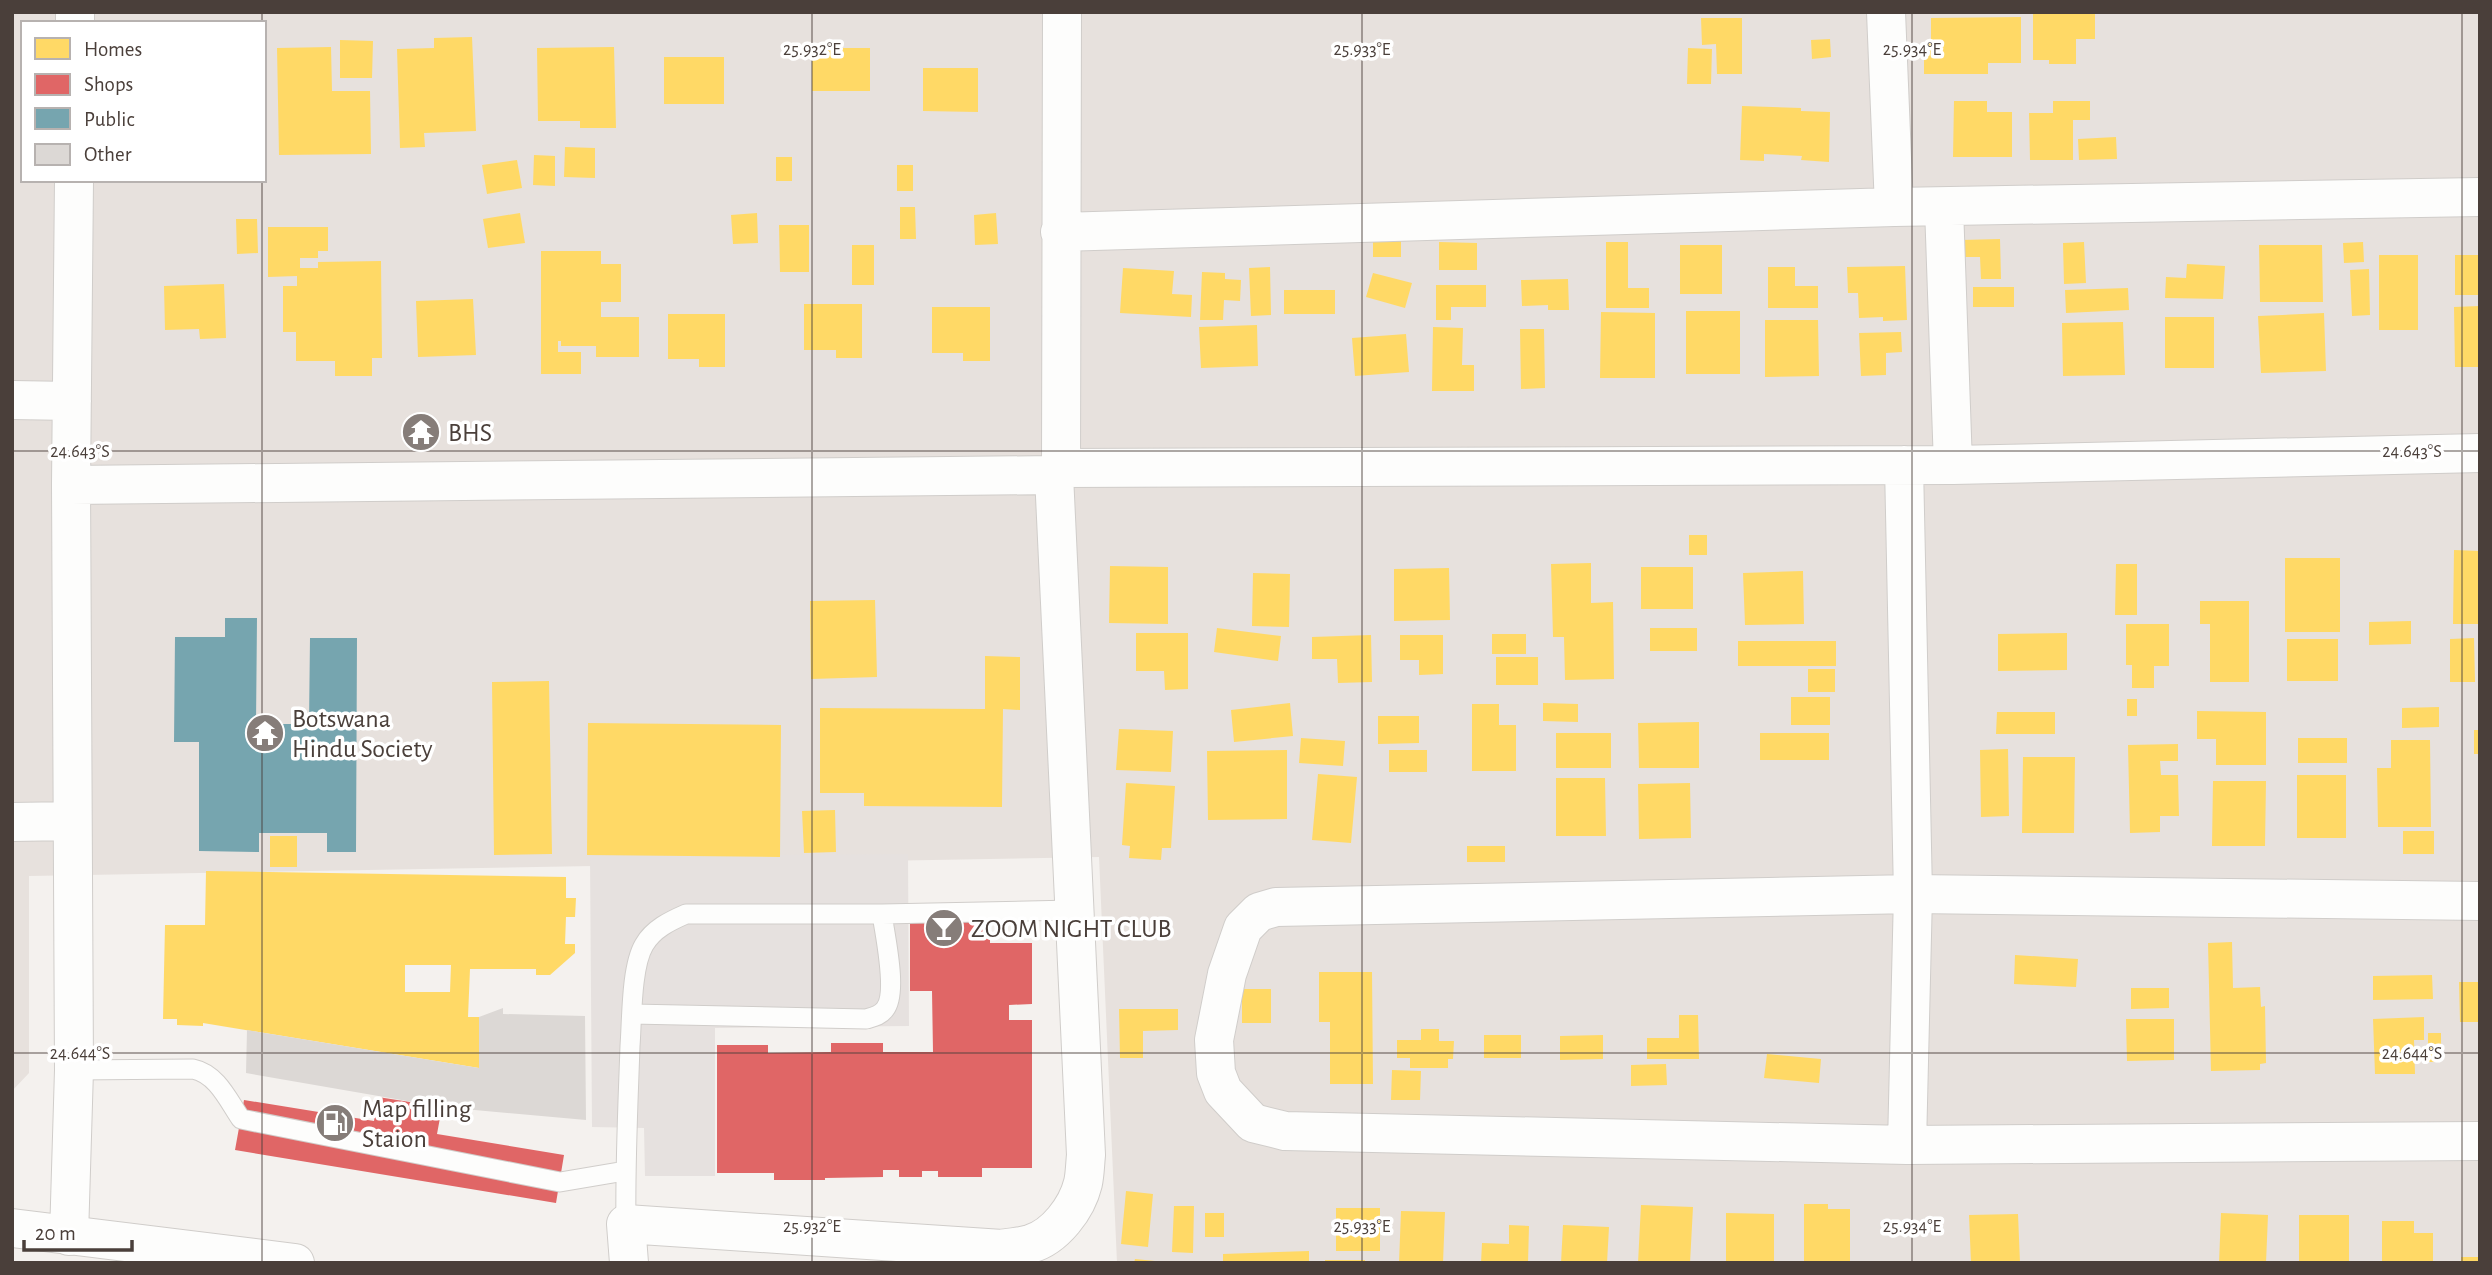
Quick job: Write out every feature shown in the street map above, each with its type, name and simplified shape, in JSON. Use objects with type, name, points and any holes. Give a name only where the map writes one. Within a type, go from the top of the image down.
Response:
[{"type":"street","points":[[629,1263],[626,1224],[1002,1249],[1032,1244],[1060,1224],[1078,1197],[1083,1183],[1086,1155],[1073,910],[1057,472],[1062,12]]},
{"type":"street","points":[[1886,12],[1894,207]]},
{"type":"street","points":[[69,1236],[74,1070],[71,485],[74,182]]},
{"type":"street","points":[[1060,232],[1894,207],[2480,197]]},
{"type":"street","points":[[1944,207],[1953,465]]},
{"type":"street","points":[[12,400],[72,401]]},
{"type":"street","points":[[71,485],[1057,472],[1953,465],[2480,453]]},
{"type":"street","points":[[1904,465],[1913,894],[1907,1145]]},
{"type":"street","points":[[12,822],[72,821]]},
{"type":"street","points":[[2480,901],[1913,894],[1276,907],[1259,912],[1243,928],[1227,974],[1214,1040],[1216,1073],[1223,1091],[1253,1123],[1285,1131],[1907,1145],[2480,1141]]},
{"type":"street","points":[[12,1228],[295,1263]]},
{"type":"lane","points":[[626,1224],[625,1171],[637,961],[644,945],[669,921],[686,914],[1073,910]]},
{"type":"lane","points":[[632,1014],[866,1019],[878,1016],[887,1008],[891,995],[882,914]]},
{"type":"lane","points":[[74,1070],[193,1069],[205,1072],[213,1078],[241,1119],[560,1182],[625,1171]]},
{"type":"shaded area","points":[[12,12],[2480,12],[2480,1263],[1117,1263],[1099,857],[29,876],[29,1073],[12,1091]]},
{"type":"shaded area","points":[[908,854],[909,1026],[715,1028],[715,1176],[645,1176],[644,1128],[592,1127],[590,856]]},
{"type":"building: Homes","points":[[2033,14],[2095,14],[2095,39],[2076,39],[2076,64],[2049,64],[2049,60],[2033,60]]},
{"type":"building: Homes","points":[[2021,17],[2021,63],[1988,63],[1988,74],[1924,74],[1924,42],[1931,42],[1931,18]]},
{"type":"building: Homes","points":[[1701,18],[1742,18],[1742,74],[1717,74],[1716,44],[1702,45]]},
{"type":"building: Homes","points":[[472,37],[476,131],[424,133],[425,147],[400,148],[397,49],[434,48],[434,38]]},
{"type":"building: Homes","points":[[1830,39],[1831,57],[1812,59],[1811,40]]},
{"type":"building: Homes","points":[[340,40],[373,41],[372,78],[340,78]]},
{"type":"building: Homes","points":[[331,47],[332,91],[370,91],[371,154],[279,155],[277,48]]},
{"type":"building: Homes","points":[[614,47],[616,128],[580,128],[580,121],[538,121],[537,48]]},
{"type":"building: Homes","points":[[812,48],[870,48],[870,91],[812,91]]},
{"type":"building: Homes","points":[[1688,48],[1712,49],[1711,84],[1687,84]]},
{"type":"building: Homes","points":[[664,57],[724,57],[724,104],[664,104]]},
{"type":"building: Homes","points":[[923,68],[978,68],[978,112],[923,111]]},
{"type":"building: Homes","points":[[1954,101],[1987,101],[1987,112],[2012,112],[2012,157],[1953,157]]},
{"type":"building: Homes","points":[[2053,101],[2090,101],[2090,120],[2073,120],[2073,160],[2030,160],[2029,113],[2053,113]]},
{"type":"building: Homes","points":[[1742,106],[1830,112],[1829,162],[1801,160],[1802,156],[1764,154],[1764,161],[1740,160]]},
{"type":"building: Homes","points":[[2116,137],[2117,159],[2079,160],[2078,139]]},
{"type":"building: Homes","points":[[565,147],[595,148],[595,178],[564,177]]},
{"type":"building: Homes","points":[[534,155],[555,156],[555,186],[533,185]]},
{"type":"building: Homes","points":[[776,157],[792,157],[792,181],[776,181]]},
{"type":"building: Homes","points":[[517,160],[522,188],[487,194],[482,165]]},
{"type":"building: Homes","points":[[897,165],[913,165],[913,191],[897,191]]},
{"type":"building: Homes","points":[[900,207],[915,207],[916,239],[900,239]]},
{"type":"building: Homes","points":[[520,213],[525,243],[488,248],[483,219]]},
{"type":"building: Homes","points":[[757,213],[758,243],[733,244],[731,215]]},
{"type":"building: Homes","points":[[996,213],[998,244],[975,245],[974,215]]},
{"type":"building: Homes","points":[[236,219],[257,219],[258,253],[237,254]]},
{"type":"building: Homes","points":[[779,225],[809,225],[809,272],[780,272]]},
{"type":"building: Homes","points":[[268,227],[328,227],[328,251],[318,251],[318,258],[300,258],[300,268],[318,268],[318,262],[381,261],[382,358],[372,358],[372,376],[335,376],[335,361],[296,361],[296,332],[283,332],[283,286],[297,286],[297,276],[268,277]]},
{"type":"building: Homes","points":[[1373,239],[1401,239],[1401,257],[1373,257]]},
{"type":"building: Homes","points":[[2000,239],[2001,279],[1981,279],[1980,257],[1961,257],[1961,240]]},
{"type":"building: Homes","points":[[1439,242],[1477,243],[1477,270],[1439,270]]},
{"type":"building: Homes","points":[[1606,242],[1628,242],[1628,288],[1649,288],[1649,308],[1606,308]]},
{"type":"building: Homes","points":[[2084,242],[2086,283],[2064,284],[2063,243]]},
{"type":"building: Homes","points":[[2363,242],[2364,262],[2344,263],[2343,243]]},
{"type":"building: Homes","points":[[852,245],[874,245],[874,285],[852,285]]},
{"type":"building: Homes","points":[[1680,245],[1722,245],[1722,294],[1680,294]]},
{"type":"building: Homes","points":[[2259,245],[2322,245],[2323,302],[2260,302]]},
{"type":"building: Homes","points":[[541,251],[601,251],[601,264],[621,264],[621,302],[601,302],[601,317],[639,317],[639,357],[596,357],[596,346],[561,346],[561,341],[558,341],[558,352],[581,352],[581,374],[541,374]]},
{"type":"building: Homes","points":[[2379,255],[2418,255],[2418,330],[2379,330]]},
{"type":"building: Homes","points":[[2455,255],[2480,255],[2480,295],[2455,295]]},
{"type":"building: Homes","points":[[2187,264],[2225,266],[2223,299],[2165,298],[2166,277],[2186,278]]},
{"type":"building: Homes","points":[[1905,266],[1907,320],[1859,318],[1858,293],[1848,293],[1847,267]]},
{"type":"building: Homes","points":[[1270,267],[1271,315],[1251,316],[1249,268]]},
{"type":"building: Homes","points":[[1768,267],[1795,267],[1795,286],[1818,286],[1818,308],[1768,308]]},
{"type":"building: Homes","points":[[1123,268],[1174,271],[1172,294],[1192,295],[1191,317],[1120,313]]},
{"type":"building: Homes","points":[[2369,269],[2370,315],[2352,316],[2350,270]]},
{"type":"building: Homes","points":[[1202,272],[1225,273],[1225,279],[1241,280],[1240,301],[1224,300],[1223,320],[1200,320]]},
{"type":"building: Homes","points":[[1373,273],[1412,283],[1405,308],[1366,297]]},
{"type":"building: Homes","points":[[1568,279],[1569,310],[1548,310],[1548,305],[1522,306],[1521,280]]},
{"type":"building: Homes","points":[[224,284],[226,338],[200,339],[199,329],[165,330],[164,286]]},
{"type":"building: Homes","points":[[1436,285],[1486,285],[1486,307],[1451,307],[1451,320],[1436,320]]},
{"type":"building: Homes","points":[[1973,287],[2014,287],[2014,307],[1973,307]]},
{"type":"building: Homes","points":[[2128,288],[2129,310],[2066,313],[2065,290]]},
{"type":"building: Homes","points":[[1284,290],[1335,290],[1335,314],[1284,314]]},
{"type":"building: Homes","points":[[473,299],[476,355],[418,357],[416,301]]},
{"type":"building: Homes","points":[[804,304],[862,304],[862,358],[836,358],[836,350],[804,350]]},
{"type":"building: Homes","points":[[2480,306],[2480,367],[2455,367],[2454,307]]},
{"type":"building: Homes","points":[[932,307],[990,307],[990,361],[963,361],[963,353],[932,353]]},
{"type":"building: Homes","points":[[1686,311],[1740,311],[1740,374],[1686,374]]},
{"type":"building: Homes","points":[[1601,312],[1655,313],[1655,378],[1600,378]]},
{"type":"building: Homes","points":[[2324,313],[2326,371],[2261,373],[2258,316]]},
{"type":"building: Homes","points":[[668,314],[725,314],[725,367],[699,367],[699,359],[668,359]]},
{"type":"building: Homes","points":[[2165,317],[2214,317],[2214,368],[2165,368]]},
{"type":"building: Homes","points":[[1765,320],[1818,320],[1819,376],[1765,377]]},
{"type":"building: Homes","points":[[2123,322],[2125,375],[2063,376],[2062,323]]},
{"type":"building: Homes","points":[[1257,325],[1258,366],[1201,368],[1199,327]]},
{"type":"building: Homes","points":[[1433,327],[1463,328],[1462,365],[1474,365],[1474,391],[1432,391]]},
{"type":"building: Homes","points":[[1520,329],[1544,329],[1545,388],[1521,389]]},
{"type":"building: Homes","points":[[1901,332],[1902,352],[1886,353],[1886,375],[1861,376],[1859,333]]},
{"type":"building: Homes","points":[[1406,334],[1409,372],[1355,376],[1352,338]]},
{"type":"building: Homes","points":[[1689,535],[1707,535],[1707,555],[1689,555]]},
{"type":"building: Homes","points":[[2454,550],[2480,551],[2480,624],[2453,624]]},
{"type":"building: Homes","points":[[2285,558],[2340,558],[2340,632],[2285,632]]},
{"type":"building: Homes","points":[[1591,563],[1591,603],[1613,602],[1614,679],[1565,680],[1564,637],[1553,637],[1551,564]]},
{"type":"building: Homes","points":[[2116,564],[2137,564],[2137,615],[2115,615]]},
{"type":"building: Homes","points":[[1110,566],[1168,567],[1168,624],[1109,623]]},
{"type":"building: Homes","points":[[1641,567],[1693,567],[1693,609],[1641,609]]},
{"type":"building: Homes","points":[[1449,568],[1450,620],[1394,621],[1394,569]]},
{"type":"building: Homes","points":[[1803,571],[1804,624],[1745,625],[1743,573]]},
{"type":"building: Homes","points":[[1253,573],[1290,574],[1289,627],[1252,626]]},
{"type":"building: Homes","points":[[875,600],[877,677],[811,679],[810,601]]},
{"type":"building: Homes","points":[[2200,601],[2249,601],[2249,682],[2210,682],[2210,624],[2200,624]]},
{"type":"building: Homes","points":[[2411,621],[2411,644],[2369,645],[2369,622]]},
{"type":"building: Homes","points":[[2126,624],[2169,624],[2169,666],[2154,666],[2154,688],[2132,688],[2132,665],[2126,665]]},
{"type":"building: Homes","points":[[1217,628],[1281,636],[1278,661],[1214,652]]},
{"type":"building: Homes","points":[[1650,628],[1697,628],[1697,651],[1650,651]]},
{"type":"building: Homes","points":[[1136,633],[1188,633],[1188,689],[1165,690],[1164,671],[1136,671]]},
{"type":"building: Homes","points":[[2067,633],[2067,670],[1998,671],[1998,634]]},
{"type":"building: Homes","points":[[1492,634],[1526,634],[1526,654],[1492,654]]},
{"type":"building: Homes","points":[[1371,635],[1372,682],[1338,683],[1337,659],[1312,659],[1312,637]]},
{"type":"building: Homes","points":[[1400,635],[1443,635],[1443,674],[1419,675],[1419,660],[1400,660]]},
{"type":"building: Homes","points":[[2474,638],[2475,682],[2450,682],[2450,639]]},
{"type":"building: Homes","points":[[2287,639],[2338,639],[2338,681],[2287,681]]},
{"type":"building: Homes","points":[[1738,641],[1836,641],[1836,666],[1738,666]]},
{"type":"building: Homes","points":[[985,656],[1020,657],[1020,710],[1003,709],[1002,807],[864,806],[864,793],[820,793],[820,708],[985,709]]},
{"type":"building: Homes","points":[[1496,657],[1538,657],[1538,685],[1496,685]]},
{"type":"building: Homes","points":[[1808,669],[1835,669],[1835,692],[1808,692]]},
{"type":"building: Homes","points":[[549,681],[552,854],[494,855],[492,682]]},
{"type":"building: Homes","points":[[1791,697],[1830,697],[1830,725],[1791,725]]},
{"type":"building: Homes","points":[[2127,699],[2137,699],[2137,716],[2127,716]]},
{"type":"building: Homes","points":[[1290,703],[1293,736],[1234,742],[1231,710]]},
{"type":"building: Homes","points":[[1543,703],[1578,704],[1578,722],[1543,721]]},
{"type":"building: Homes","points":[[1472,704],[1499,704],[1499,725],[1516,725],[1516,771],[1472,771]]},
{"type":"building: Homes","points":[[2439,707],[2439,727],[2402,728],[2402,708]]},
{"type":"building: Homes","points":[[2197,711],[2266,712],[2266,765],[2216,765],[2216,739],[2197,739]]},
{"type":"building: Homes","points":[[1997,712],[2055,712],[2055,734],[1996,734]]},
{"type":"building: Homes","points":[[1378,716],[1419,716],[1419,743],[1378,744]]},
{"type":"building: Homes","points":[[1699,722],[1699,768],[1639,768],[1638,723]]},
{"type":"building: Homes","points":[[588,723],[781,725],[780,857],[587,855]]},
{"type":"building: Homes","points":[[1119,729],[1173,731],[1171,772],[1116,770]]},
{"type":"building: Homes","points":[[2474,730],[2480,730],[2480,754],[2474,754]]},
{"type":"building: Homes","points":[[1556,733],[1611,733],[1611,768],[1556,768]]},
{"type":"building: Homes","points":[[1760,733],[1829,733],[1829,760],[1760,760]]},
{"type":"building: Homes","points":[[1301,738],[1345,741],[1343,766],[1299,763]]},
{"type":"building: Homes","points":[[2298,738],[2347,738],[2347,763],[2298,763]]},
{"type":"building: Homes","points":[[2391,740],[2430,740],[2431,827],[2378,827],[2377,768],[2391,768]]},
{"type":"building: Homes","points":[[2178,744],[2178,761],[2160,761],[2161,775],[2178,775],[2179,816],[2160,816],[2160,832],[2130,833],[2128,745]]},
{"type":"building: Homes","points":[[2008,749],[2009,816],[1981,817],[1980,750]]},
{"type":"building: Homes","points":[[1287,750],[1287,819],[1208,820],[1207,751]]},
{"type":"building: Homes","points":[[1389,750],[1427,750],[1427,772],[1389,772]]},
{"type":"building: Homes","points":[[2023,757],[2075,757],[2074,833],[2022,833]]},
{"type":"building: Homes","points":[[1318,774],[1357,777],[1351,843],[1312,840]]},
{"type":"building: Homes","points":[[2297,775],[2346,775],[2346,838],[2297,838]]},
{"type":"building: Homes","points":[[1556,778],[1605,778],[1606,836],[1556,836]]},
{"type":"building: Homes","points":[[2213,781],[2266,781],[2265,846],[2212,846]]},
{"type":"building: Homes","points":[[1126,783],[1175,786],[1171,848],[1162,848],[1161,860],[1129,858],[1130,846],[1122,845]]},
{"type":"building: Homes","points":[[1690,783],[1691,838],[1639,839],[1638,784]]},
{"type":"building: Homes","points":[[835,810],[836,852],[804,853],[802,811]]},
{"type":"building: Homes","points":[[2403,831],[2434,831],[2434,854],[2403,854]]},
{"type":"building: Homes","points":[[270,836],[297,836],[297,867],[270,867]]},
{"type":"building: Homes","points":[[1467,846],[1505,846],[1505,862],[1467,862]]},
{"type":"building: Homes","points":[[206,871],[566,877],[566,898],[576,898],[575,917],[566,917],[565,944],[575,944],[575,953],[550,975],[536,975],[536,969],[470,969],[468,1017],[479,1017],[479,1068],[203,1023],[203,1026],[177,1025],[177,1019],[163,1019],[165,925],[205,925]],"holes":[[[405,965],[451,965],[450,992],[405,992]]]},
{"type":"building: Homes","points":[[2232,942],[2233,988],[2260,987],[2261,1007],[2265,1006],[2266,1063],[2260,1064],[2260,1070],[2211,1071],[2208,943]]},
{"type":"building: Homes","points":[[2015,955],[2078,959],[2076,987],[2014,984]]},
{"type":"building: Homes","points":[[1319,972],[1372,972],[1373,1084],[1330,1084],[1330,1022],[1319,1022]]},
{"type":"building: Homes","points":[[2432,975],[2433,999],[2373,1000],[2373,976]]},
{"type":"building: Homes","points":[[2459,982],[2480,982],[2480,1022],[2460,1022]]},
{"type":"building: Homes","points":[[2131,988],[2169,988],[2169,1008],[2131,1009]]},
{"type":"building: Homes","points":[[1242,989],[1271,989],[1271,1023],[1242,1023]]},
{"type":"building: Homes","points":[[1119,1009],[1178,1009],[1178,1030],[1143,1031],[1143,1058],[1120,1058]]},
{"type":"building: Homes","points":[[1679,1015],[1698,1015],[1699,1059],[1647,1059],[1647,1038],[1679,1038]]},
{"type":"building: Homes","points":[[2424,1017],[2424,1040],[2414,1040],[2415,1074],[2375,1074],[2373,1019]]},
{"type":"building: Homes","points":[[2126,1019],[2174,1019],[2174,1060],[2127,1061]]},
{"type":"building: Homes","points":[[1421,1029],[1439,1029],[1439,1041],[1454,1041],[1453,1059],[1448,1059],[1448,1068],[1410,1068],[1410,1058],[1397,1058],[1397,1040],[1421,1040]]},
{"type":"building: Homes","points":[[2428,1033],[2441,1033],[2441,1062],[2428,1062]]},
{"type":"building: Homes","points":[[1484,1035],[1521,1035],[1521,1058],[1484,1058]]},
{"type":"building: Homes","points":[[1603,1035],[1603,1059],[1560,1060],[1560,1036]]},
{"type":"building: Homes","points":[[1767,1054],[1821,1059],[1819,1083],[1764,1078]]},
{"type":"building: Homes","points":[[1666,1064],[1667,1085],[1631,1086],[1631,1065]]},
{"type":"building: Homes","points":[[1392,1070],[1421,1071],[1420,1100],[1391,1100]]},
{"type":"building: Homes","points":[[1126,1191],[1153,1194],[1148,1247],[1121,1244]]},
{"type":"building: Homes","points":[[1804,1204],[1828,1204],[1828,1209],[1850,1209],[1850,1263],[1804,1263]]},
{"type":"building: Homes","points":[[1641,1205],[1693,1207],[1690,1263],[1638,1263]]},
{"type":"building: Homes","points":[[1174,1206],[1194,1206],[1193,1253],[1172,1252]]},
{"type":"building: Homes","points":[[1336,1208],[1380,1208],[1380,1251],[1336,1251]]},
{"type":"building: Homes","points":[[1401,1211],[1445,1212],[1443,1263],[1399,1263]]},
{"type":"building: Homes","points":[[1205,1213],[1224,1213],[1224,1237],[1205,1237]]},
{"type":"building: Homes","points":[[1726,1213],[1774,1214],[1774,1263],[1726,1263]]},
{"type":"building: Homes","points":[[2221,1213],[2268,1215],[2266,1263],[2219,1263]]},
{"type":"building: Homes","points":[[2018,1214],[2020,1263],[1971,1263],[1969,1215]]},
{"type":"building: Homes","points":[[2299,1215],[2349,1215],[2349,1263],[2299,1263]]},
{"type":"building: Homes","points":[[2382,1221],[2414,1221],[2414,1233],[2433,1233],[2433,1263],[2382,1263]]},
{"type":"building: Homes","points":[[1509,1225],[1529,1226],[1528,1263],[1481,1263],[1482,1243],[1509,1244]]},
{"type":"building: Homes","points":[[1563,1225],[1609,1227],[1607,1263],[1561,1263]]},
{"type":"building: Homes","points":[[1309,1251],[1309,1263],[1223,1263],[1223,1254]]},
{"type":"building: Homes","points":[[2461,1257],[2480,1257],[2480,1263],[2461,1263]]},
{"type":"building: Homes","points":[[1135,1259],[1155,1261],[1155,1263],[1134,1263]]},
{"type":"building: Homes","points":[[1325,1260],[1365,1260],[1365,1263],[1325,1263]]},
{"type":"building: Shops","points":[[910,919],[990,919],[990,943],[1032,943],[1032,1004],[1009,1005],[1009,1020],[1032,1020],[1032,1168],[982,1168],[982,1177],[938,1177],[938,1171],[922,1171],[922,1177],[899,1177],[899,1170],[883,1170],[883,1177],[825,1180],[774,1180],[774,1173],[717,1173],[717,1045],[768,1045],[768,1053],[831,1052],[831,1043],[883,1043],[883,1052],[933,1052],[932,991],[910,991]]},
{"type":"building: Shops","points":[[378,1097],[442,1107],[437,1134],[564,1155],[556,1203],[235,1150],[244,1100],[374,1121]]},
{"type":"building: Public","name":"Botswana Hindu Society","points":[[225,618],[257,618],[256,724],[309,724],[310,638],[357,638],[356,852],[327,852],[327,833],[259,833],[259,852],[199,851],[199,742],[174,742],[175,637],[225,637]]},
{"type":"building: Other","points":[[503,1008],[503,1014],[585,1016],[586,1120],[442,1107],[246,1073],[247,1030],[479,1068],[479,1017]]},
{"type":"place","name":"BHS","points":[[421,432]]},
{"type":"place","name":"Botswana Hindu Society","points":[[265,733]]},
{"type":"place","name":"ZOOM NIGHT CLUB","points":[[944,928]]},
{"type":"place","name":"Map filling Staion","points":[[335,1123]]}]
